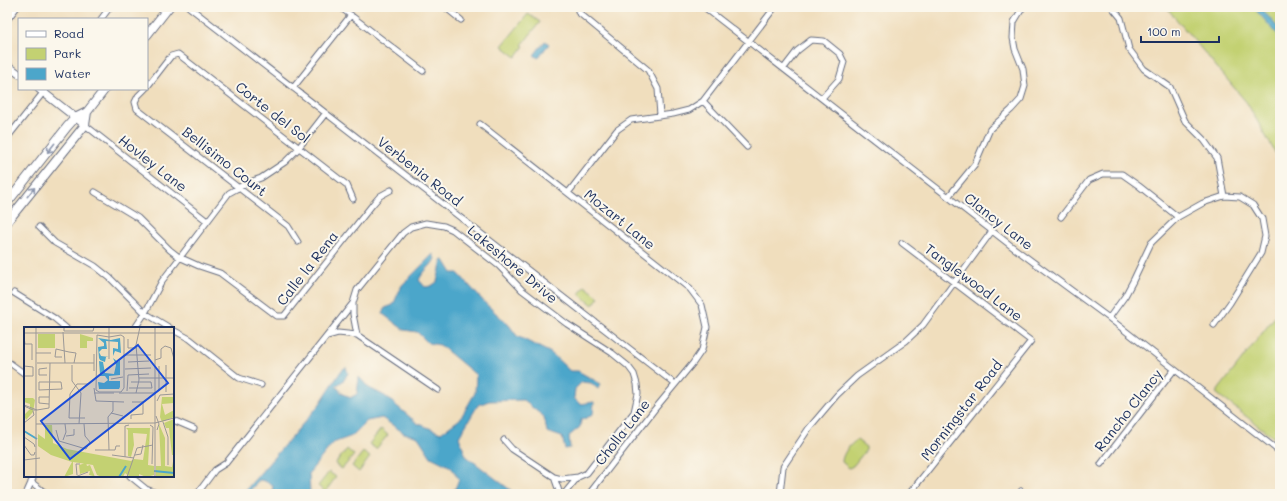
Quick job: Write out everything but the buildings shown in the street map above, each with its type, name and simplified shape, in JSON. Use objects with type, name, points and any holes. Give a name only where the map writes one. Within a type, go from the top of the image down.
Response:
[{"type":"main road","points":[[148,34],[169,7]]},
{"type":"main road","points":[[7,203],[76,118],[87,112],[104,90]]},
{"type":"main road","points":[[7,222],[84,125],[87,112]]},
{"type":"street","points":[[7,20],[17,7]]},
{"type":"street","points":[[102,18],[110,7]]},
{"type":"street","name":"Verbenia Road","points":[[189,7],[675,384]]},
{"type":"street","points":[[340,7],[423,71]]},
{"type":"street","points":[[445,7],[461,20]]},
{"type":"street","name":"Clancy Lane","points":[[704,7],[992,231],[1109,318],[1280,452]]},
{"type":"street","name":"Mozart Lane","points":[[675,384],[702,350],[708,327],[702,305],[690,290],[568,193],[617,130],[631,120],[673,114],[689,110],[703,101],[774,7]]},
{"type":"street","points":[[948,197],[975,164],[990,129],[1011,110],[1021,98],[1025,86],[1023,68],[1015,50],[1013,38],[1014,22],[1023,7]]},
{"type":"street","points":[[1112,7],[1121,18],[1129,49],[1144,69],[1170,87],[1186,121],[1204,140],[1217,158],[1224,196]]},
{"type":"street","points":[[578,12],[648,70],[658,89],[660,115]]},
{"type":"street","points":[[293,88],[350,15]]},
{"type":"street","points":[[784,68],[797,50],[810,40],[824,41],[840,54],[844,62],[839,79],[822,98]]},
{"type":"street","name":"Corte del Sol","points":[[148,85],[171,56],[178,54],[300,147],[347,185],[353,199]]},
{"type":"street","points":[[7,65],[18,73]]},
{"type":"street","points":[[7,138],[43,90],[84,125]]},
{"type":"street","name":"Bellisimo Court","points":[[144,90],[135,102],[137,109],[288,226],[298,242]]},
{"type":"street","points":[[703,101],[747,147]]},
{"type":"street","points":[[136,327],[162,281],[229,194],[246,183],[261,178],[285,162],[300,147],[325,114]]},
{"type":"street","points":[[480,124],[568,193]]},
{"type":"street","name":"Hovley Lane","points":[[84,125],[207,221]]},
{"type":"street","points":[[1061,217],[1089,180],[1103,174],[1122,174],[1178,218]]},
{"type":"street","name":"Calle la Rena","points":[[95,192],[138,218],[179,257],[220,273],[277,316],[284,316],[373,204],[380,196],[391,190]]},
{"type":"street","points":[[1109,318],[1128,291],[1151,243],[1178,218],[1203,203],[1224,196],[1240,197],[1253,205],[1262,219],[1265,236],[1261,253],[1230,304],[1214,325]]},
{"type":"street","name":"Lakeshore Drive","points":[[196,494],[201,491],[215,470],[226,463],[327,336],[353,303],[357,290],[398,238],[411,227],[426,223],[444,226],[453,230],[499,266],[528,294],[567,324],[612,353],[628,366],[634,374],[638,394],[637,404],[630,419],[587,473],[578,477],[564,494]]},
{"type":"street","points":[[39,227],[55,243],[95,266],[110,278],[145,313],[168,327]]},
{"type":"street","points":[[780,494],[782,467],[809,428],[837,395],[857,376],[906,341],[923,325],[953,282],[992,231]]},
{"type":"street","name":"Tanglewood Lane","points":[[902,243],[1031,341]]},
{"type":"street","points":[[14,294],[54,318],[65,327]]},
{"type":"street","points":[[353,303],[353,314],[357,335]]},
{"type":"street","points":[[174,331],[190,339],[239,378],[261,385]]},
{"type":"street","points":[[327,336],[338,333],[357,335],[438,390]]},
{"type":"street","name":"Morningstar Road","points":[[909,494],[1031,341]]},
{"type":"street","points":[[7,361],[24,373]]},
{"type":"street","name":"Rancho Clancy","points":[[1101,464],[1174,370]]},
{"type":"street","name":"Cholla Lane","points":[[589,494],[675,384]]},
{"type":"street","points":[[174,420],[194,429]]},
{"type":"street","points":[[504,440],[512,449],[554,477],[562,479],[578,477]]},
{"type":"street","points":[[26,494],[34,477]]},
{"type":"street","points":[[131,477],[146,489],[159,494]]},
{"type":"street","points":[[554,477],[560,494]]},
{"type":"street","points":[[31,482],[47,494]]},
{"type":"green space","points":[[1166,7],[1280,7],[1280,161],[1247,103]]},
{"type":"green space","points":[[528,14],[540,22],[522,45],[524,46],[516,57],[502,46]]},
{"type":"green space","points":[[585,286],[599,297],[593,305],[579,294]]},
{"type":"green space","points":[[1280,310],[1280,430],[1274,438],[1216,393]]},
{"type":"green space","points":[[381,429],[388,435],[376,449],[369,444]]},
{"type":"green space","points":[[857,440],[866,447],[866,450],[853,466],[849,468],[842,462],[842,459],[847,450]]},
{"type":"green space","points":[[347,449],[354,455],[342,469],[335,464]]},
{"type":"green space","points":[[363,452],[370,457],[359,472],[352,466]]},
{"type":"green space","points":[[329,472],[336,477],[325,492],[318,486]]},
{"type":"water","points":[[1253,7],[1260,7],[1280,30],[1280,37]]},
{"type":"water","points":[[545,41],[549,44],[538,58],[534,55]]},
{"type":"water","points":[[433,254],[435,259],[422,274],[419,280],[425,287],[431,286],[437,282],[442,260],[444,260],[452,273],[458,273],[486,304],[509,325],[517,336],[551,353],[570,371],[578,371],[601,384],[598,389],[591,383],[582,382],[575,389],[574,398],[580,404],[594,402],[593,415],[581,420],[580,427],[569,436],[570,448],[565,449],[562,437],[547,432],[544,417],[523,400],[489,401],[478,405],[459,437],[466,456],[513,492],[518,494],[506,494],[502,492],[500,494],[453,494],[459,479],[451,467],[431,457],[418,437],[404,433],[382,418],[367,421],[352,436],[333,443],[309,473],[310,494],[272,494],[273,486],[265,481],[259,480],[247,494],[244,494],[243,493],[319,405],[341,371],[346,367],[348,373],[344,380],[336,386],[342,393],[350,398],[357,394],[359,377],[369,388],[385,396],[417,423],[441,433],[460,419],[475,393],[476,375],[440,345],[428,343],[417,332],[404,330],[383,314],[385,308],[393,305],[402,285]]}]
